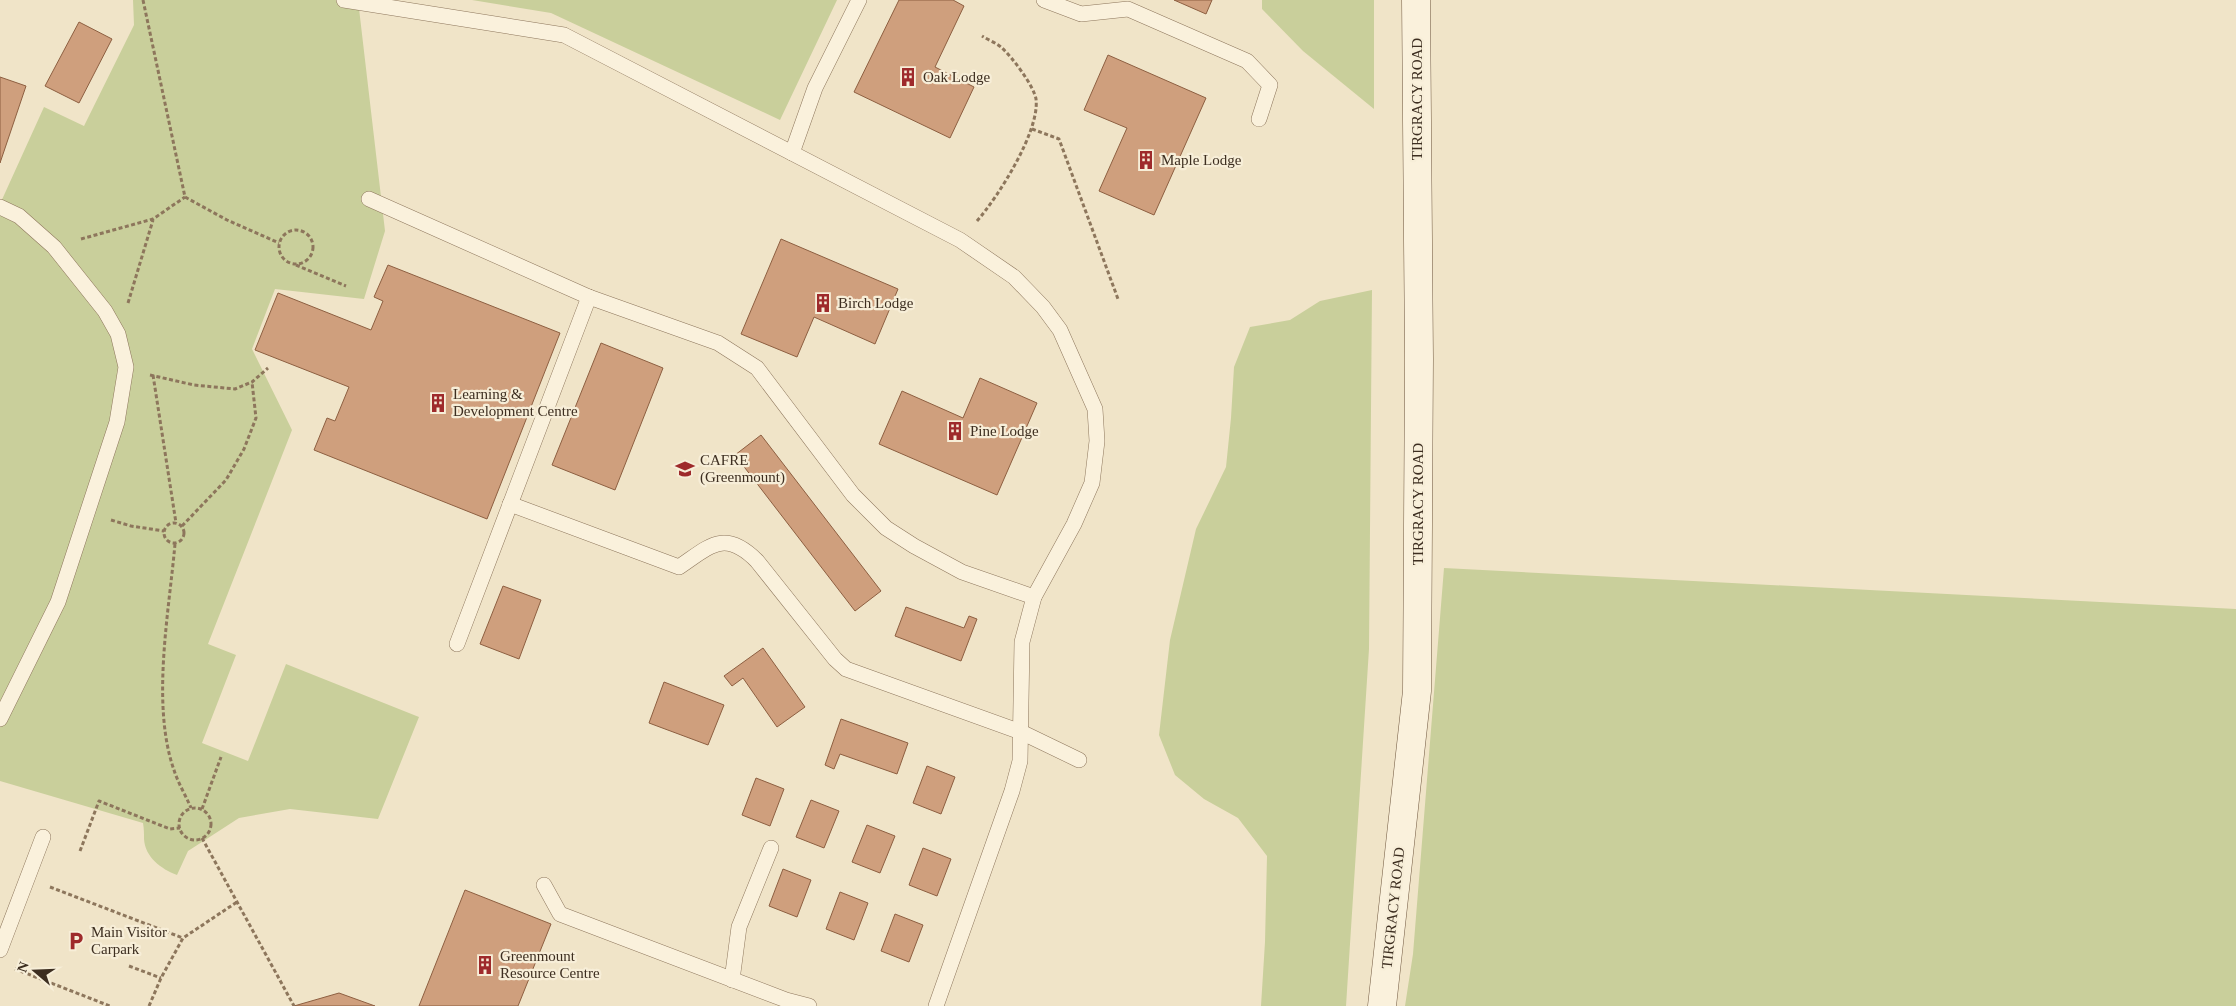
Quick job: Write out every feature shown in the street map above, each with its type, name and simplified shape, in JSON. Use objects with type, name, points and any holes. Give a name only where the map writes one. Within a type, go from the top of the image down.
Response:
[{"type":"street","name":"TIRGRACY ROAD","points":[[1382,1006],[1417,691],[1416,0]]},
{"type":"lane","points":[[344,0],[564,35],[960,240],[1014,277],[1043,307],[1060,330],[1095,408],[1097,441],[1092,484],[1074,524],[1034,597],[1022,642],[1020,761],[1012,791],[936,1006]]},
{"type":"lane","points":[[792,153],[815,88],[859,0]]},
{"type":"lane","points":[[1044,0],[1081,14],[1128,10],[1248,62],[1270,85],[1259,119]]},
{"type":"lane","points":[[370,199],[589,296],[718,343],[757,368],[852,495],[886,528],[914,546],[962,572],[1034,597]]},
{"type":"lane","points":[[0,207],[19,216],[54,247],[105,311],[118,334],[126,367],[117,422],[58,602],[0,719]]},
{"type":"lane","points":[[457,644],[589,296]]},
{"type":"lane","points":[[510,504],[678,568],[700,550],[710,546],[721,543],[742,548],[757,561],[835,659],[846,669],[1021,732],[1079,760]]},
{"type":"lane","points":[[0,950],[43,837]]},
{"type":"lane","points":[[732,980],[739,927],[771,848]]},
{"type":"lane","points":[[544,885],[560,914],[786,1000],[809,1006]]},
{"type":"path","points":[[142,0],[185,197],[227,220],[279,243]]},
{"type":"path","points":[[960,240],[994,201],[1032,129],[1036,98],[1029,82],[1002,47],[982,36]]},
{"type":"path","points":[[1032,129],[1059,139],[1118,299]]},
{"type":"path","points":[[54,247],[153,219],[185,197]]},
{"type":"path","points":[[118,334],[153,219]]},
{"type":"path","points":[[293,264],[304,262],[312,254],[310,238],[296,230],[285,233],[279,243],[278,248],[283,259],[293,264],[346,286]]},
{"type":"path","points":[[126,367],[153,376],[194,385],[235,389],[252,382],[268,368]]},
{"type":"path","points":[[153,376],[176,523]]},
{"type":"path","points":[[182,526],[226,480],[244,449],[256,418],[252,382]]},
{"type":"path","points":[[87,512],[131,526],[164,531]]},
{"type":"path","points":[[164,531],[170,524],[176,523],[182,526],[185,536],[175,544]]},
{"type":"path","points":[[164,531],[167,540],[175,544]]},
{"type":"path","points":[[175,544],[162,691],[166,738],[174,770],[192,808]]},
{"type":"path","points":[[202,809],[222,757]]},
{"type":"path","points":[[80,851],[99,801],[170,829],[180,828]]},
{"type":"path","points":[[192,808],[202,809],[211,821],[209,831],[202,838],[191,839],[182,833],[180,828],[180,818],[187,810],[192,808]]},
{"type":"path","points":[[202,838],[294,1006]]},
{"type":"path","points":[[28,879],[183,938]]},
{"type":"path","points":[[149,1006],[161,978],[183,938],[237,902]]},
{"type":"path","points":[[129,966],[161,978]]},
{"type":"path","points":[[9,967],[110,1006]]},
{"type":"green space","points":[[133,0],[358,0],[385,231],[364,299],[275,289],[252,349],[292,430],[208,644],[236,655],[202,743],[248,761],[286,664],[419,717],[378,819],[290,809],[239,818],[188,851],[177,875],[155,862],[147,851],[143,823],[0,781],[0,204],[44,107],[84,126],[134,25]]},
{"type":"green space","points":[[472,0],[837,0],[780,120],[551,13]]},
{"type":"green space","points":[[1262,0],[1374,0],[1374,109],[1303,51],[1262,9]]},
{"type":"green space","points":[[1372,290],[1369,649],[1346,1006],[1261,1006],[1267,856],[1238,818],[1204,799],[1175,775],[1159,735],[1170,640],[1196,529],[1226,467],[1234,367],[1250,327],[1290,320],[1320,301]]},
{"type":"green space","points":[[1444,568],[2236,609],[2236,1006],[1405,1006],[1413,954]]},
{"type":"building","name":"Oak Lodge","points":[[899,0],[953,0],[964,6],[935,67],[974,87],[950,138],[854,92]]},
{"type":"building","points":[[1174,0],[1212,0],[1206,14]]},
{"type":"building","points":[[79,22],[112,39],[79,103],[45,86]]},
{"type":"building","name":"Maple Lodge","points":[[1108,55],[1206,98],[1154,215],[1099,191],[1127,128],[1084,110]]},
{"type":"building","points":[[0,77],[26,86],[0,163]]},
{"type":"building","name":"Birch Lodge","points":[[781,239],[898,289],[875,344],[814,317],[797,357],[741,334]]},
{"type":"building","name":"Learning & Development Centre","points":[[388,265],[560,333],[487,519],[314,450],[327,418],[335,421],[349,387],[255,350],[278,293],[371,330],[383,301],[374,297]]},
{"type":"building","points":[[601,343],[663,368],[615,490],[552,465]]},
{"type":"building","name":"Pine Lodge","points":[[980,378],[1037,403],[997,495],[879,444],[902,391],[963,418]]},
{"type":"building","points":[[761,435],[881,591],[855,611],[735,455]]},
{"type":"building","points":[[503,586],[541,600],[519,659],[480,644]]},
{"type":"building","points":[[906,607],[964,628],[969,616],[977,619],[961,661],[895,636]]},
{"type":"building","points":[[763,648],[805,707],[777,727],[743,678],[732,686],[724,676]]},
{"type":"building","points":[[664,682],[724,705],[708,745],[649,723]]},
{"type":"building","points":[[841,719],[908,743],[897,774],[840,754],[834,769],[825,765]]},
{"type":"building","points":[[927,766],[955,777],[941,814],[913,803]]},
{"type":"building","points":[[756,778],[784,789],[770,826],[742,815]]},
{"type":"building","points":[[811,800],[839,811],[824,848],[796,837]]},
{"type":"building","points":[[867,825],[895,836],[880,873],[852,862]]},
{"type":"building","points":[[923,848],[951,859],[937,896],[909,885]]},
{"type":"building","points":[[783,869],[811,880],[797,917],[769,906]]},
{"type":"building","name":"Greenmount Resource Centre","points":[[465,890],[551,924],[518,1006],[419,1006]]},
{"type":"building","points":[[840,892],[868,903],[854,940],[826,929]]},
{"type":"building","points":[[895,914],[923,925],[909,962],[881,951]]},
{"type":"building","points":[[339,993],[375,1006],[294,1006]]},
{"type":"place","name":"Oak Lodge","points":[[908,77]]},
{"type":"place","name":"Maple Lodge","points":[[1146,160]]},
{"type":"place","name":"Birch Lodge","points":[[823,303]]},
{"type":"place","name":"Learning & Development Centre","points":[[438,403]]},
{"type":"place","name":"Pine Lodge","points":[[955,431]]},
{"type":"place","name":"CAFRE (Greenmount)","points":[[685,469]]},
{"type":"place","name":"Main Visitor Carpark","points":[[76,941]]},
{"type":"place","name":"Greenmount Resource Centre","points":[[485,965]]}]
